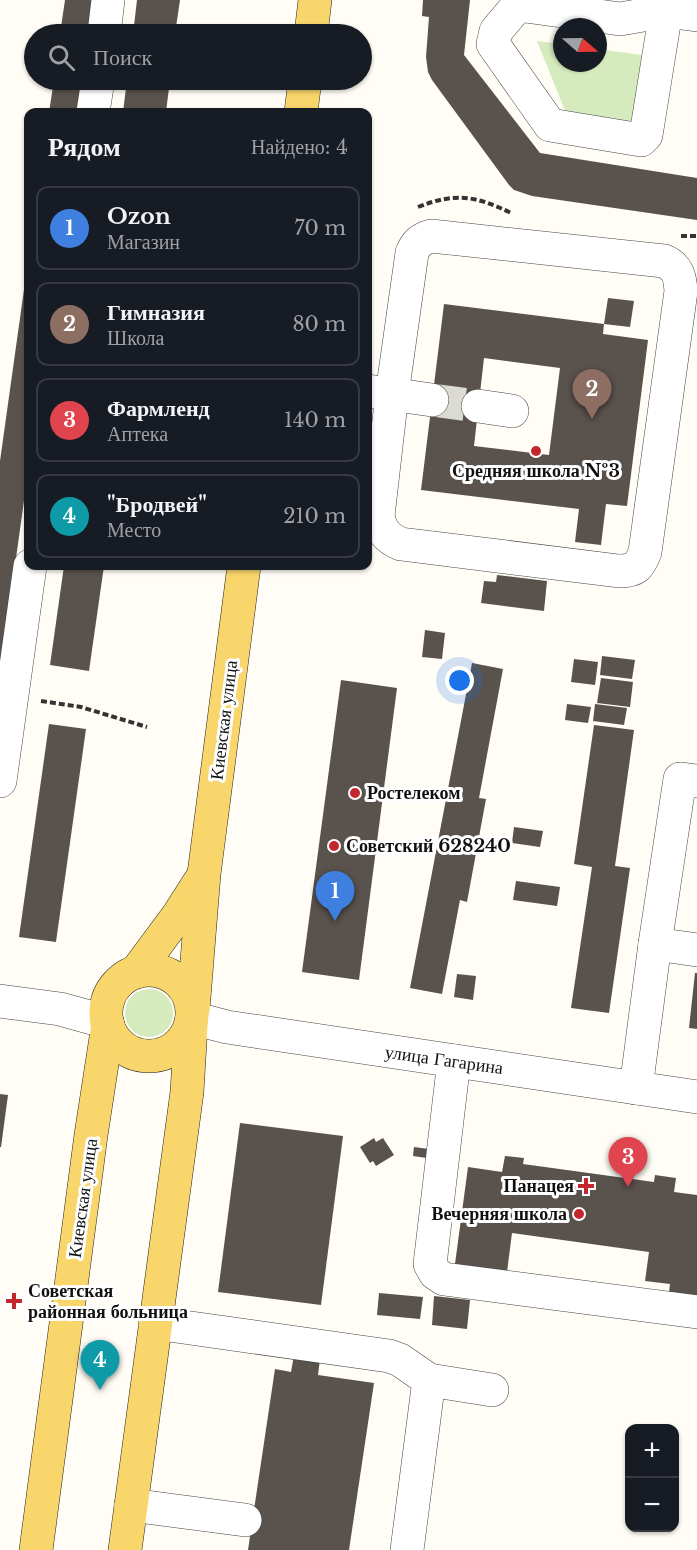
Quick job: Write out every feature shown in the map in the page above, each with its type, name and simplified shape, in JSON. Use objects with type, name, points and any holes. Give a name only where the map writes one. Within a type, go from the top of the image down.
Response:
[{"type":"main road","points":[[312,24],[315,0]]},
{"type":"main road","points":[[302,108],[304,90]]},
{"type":"main road","name":"Киевская улица","points":[[125,1550],[188,1092],[204,874],[243,570]]},
{"type":"main road","name":"Киевская улица","points":[[136,972],[179,914],[204,874]]},
{"type":"main road","points":[[157,970],[170,975],[186,990],[189,996],[192,1018],[184,1040],[171,1050],[157,1056],[134,1053],[120,1045],[115,1039],[107,1016],[110,995],[123,978],[136,972],[157,970]]},
{"type":"main road","name":"Киевская улица","points":[[36,1550],[107,1016]]},
{"type":"street","points":[[105,24],[108,0]]},
{"type":"street","points":[[519,3],[620,19],[681,13],[646,135],[641,140],[550,125],[493,44],[496,32],[519,3]]},
{"type":"street","points":[[94,108],[96,90]]},
{"type":"street","points":[[442,236],[664,261],[671,264],[677,271],[681,291],[645,552],[636,568],[619,571],[401,544],[394,541],[380,526],[378,516],[380,393],[412,253],[423,238],[442,236]]},
{"type":"street","points":[[380,393],[432,400]]},
{"type":"street","points":[[478,406],[512,411]]},
{"type":"street","points":[[0,781],[29,570]]},
{"type":"street","points":[[636,1088],[680,779],[697,781]]},
{"type":"street","points":[[655,945],[697,950]]},
{"type":"street","points":[[0,1001],[107,1016]]},
{"type":"street","name":"улица Гагарина","points":[[192,1018],[227,1027],[697,1097]]},
{"type":"street","points":[[454,1061],[430,1264],[435,1273],[444,1279],[697,1312]]},
{"type":"street","points":[[155,1323],[389,1356],[400,1360],[429,1380],[492,1390]]},
{"type":"street","points":[[407,1550],[429,1380]]},
{"type":"street","points":[[131,1505],[245,1520]]},
{"type":"path","points":[[12,697],[81,706],[147,727]]},
{"type":"green space","points":[[537,41],[553,43],[553,72],[607,72],[607,50],[642,55],[633,123],[566,113]]},
{"type":"green space","points":[[144,989],[154,989],[166,996],[173,1008],[173,1018],[166,1030],[154,1037],[144,1037],[129,1026],[125,1018],[125,1008],[136,993]]},
{"type":"building","points":[[65,0],[95,0],[91,24],[61,24]]},
{"type":"building","points":[[137,0],[180,0],[176,24],[134,24]]},
{"type":"building","points":[[423,0],[470,0],[464,55],[540,153],[697,178],[697,220],[532,196],[514,190],[428,72],[426,57],[429,17],[422,16]]},
{"type":"building","points":[[52,90],[82,90],[80,108],[50,108]]},
{"type":"building","points":[[126,90],[169,90],[166,108],[124,108]]},
{"type":"building","points":[[24,289],[24,501],[1,666],[0,666],[0,461]]},
{"type":"building","points":[[608,298],[634,301],[630,327],[604,324]]},
{"type":"building","points":[[444,304],[604,324],[603,334],[648,340],[627,506],[606,504],[601,545],[575,542],[579,509],[421,490]],"holes":[[[484,358],[560,368],[549,455],[474,446]]]},
{"type":"building","points":[[63,570],[103,570],[89,671],[50,665]]},
{"type":"building","points":[[497,575],[547,581],[544,611],[481,603],[484,581],[496,582]]},
{"type":"building","points":[[425,630],[445,633],[442,659],[422,657]]},
{"type":"building","points":[[602,656],[635,660],[632,679],[600,675]]},
{"type":"building","points":[[574,659],[598,662],[595,685],[571,682]]},
{"type":"building","points":[[472,663],[503,669],[479,798],[486,799],[467,902],[460,900],[442,994],[410,988]]},
{"type":"building","points":[[601,678],[633,682],[630,707],[597,703]]},
{"type":"building","name":"Ростелеком","points":[[341,680],[397,688],[359,980],[302,972]]},
{"type":"building","points":[[567,704],[591,707],[588,723],[565,720]]},
{"type":"building","points":[[595,704],[627,708],[624,725],[593,721]]},
{"type":"building","points":[[49,724],[86,729],[56,942],[19,937]]},
{"type":"building","points":[[594,725],[634,730],[615,866],[630,868],[609,1013],[571,1008],[592,867],[574,864]]},
{"type":"building","points":[[514,827],[543,831],[540,847],[512,843]]},
{"type":"building","points":[[516,881],[560,887],[557,906],[513,900]]},
{"type":"building","points":[[695,973],[697,973],[697,1029],[689,1028]]},
{"type":"building","points":[[457,974],[476,976],[473,1000],[454,997]]},
{"type":"building","points":[[0,1094],[8,1095],[1,1147],[0,1147]]},
{"type":"building","points":[[240,1123],[343,1136],[321,1305],[218,1292]]},
{"type":"building","points":[[374,1138],[376,1142],[383,1138],[394,1155],[376,1166],[373,1161],[370,1163],[360,1147]]},
{"type":"building","points":[[414,1147],[429,1149],[427,1158],[413,1156]]},
{"type":"building","name":"Вечерняя школа","points":[[505,1156],[524,1158],[523,1164],[654,1182],[655,1175],[676,1178],[674,1192],[697,1195],[697,1296],[669,1292],[670,1284],[645,1281],[649,1252],[512,1233],[507,1272],[455,1264],[468,1167],[502,1172]]},
{"type":"building","points":[[379,1293],[423,1297],[420,1319],[377,1315]]},
{"type":"building","points":[[434,1296],[470,1300],[467,1329],[432,1325]]},
{"type":"building","points":[[294,1355],[320,1359],[318,1375],[374,1383],[349,1550],[248,1550],[275,1369],[291,1372]]},
{"type":"tunnel","points":[[432,400],[478,406]]},
{"type":"place","name":"Гимназия","points":[[592,419]]},
{"type":"place","name":"Средняя школа №3","points":[[536,451]]},
{"type":"place","name":"Ростелеком","points":[[355,793]]},
{"type":"place","name":"Советский 628240","points":[[334,846]]},
{"type":"place","name":"Ozon","points":[[335,921]]},
{"type":"place","name":"Панацея","points":[[586,1186]]},
{"type":"place","name":"Фармленд","points":[[628,1187]]},
{"type":"place","name":"Вечерняя школа","points":[[579,1214]]},
{"type":"place","name":"Советская районная больница","points":[[14,1301]]},
{"type":"place","name":"\"Бродвей\"","points":[[100,1390]]}]
